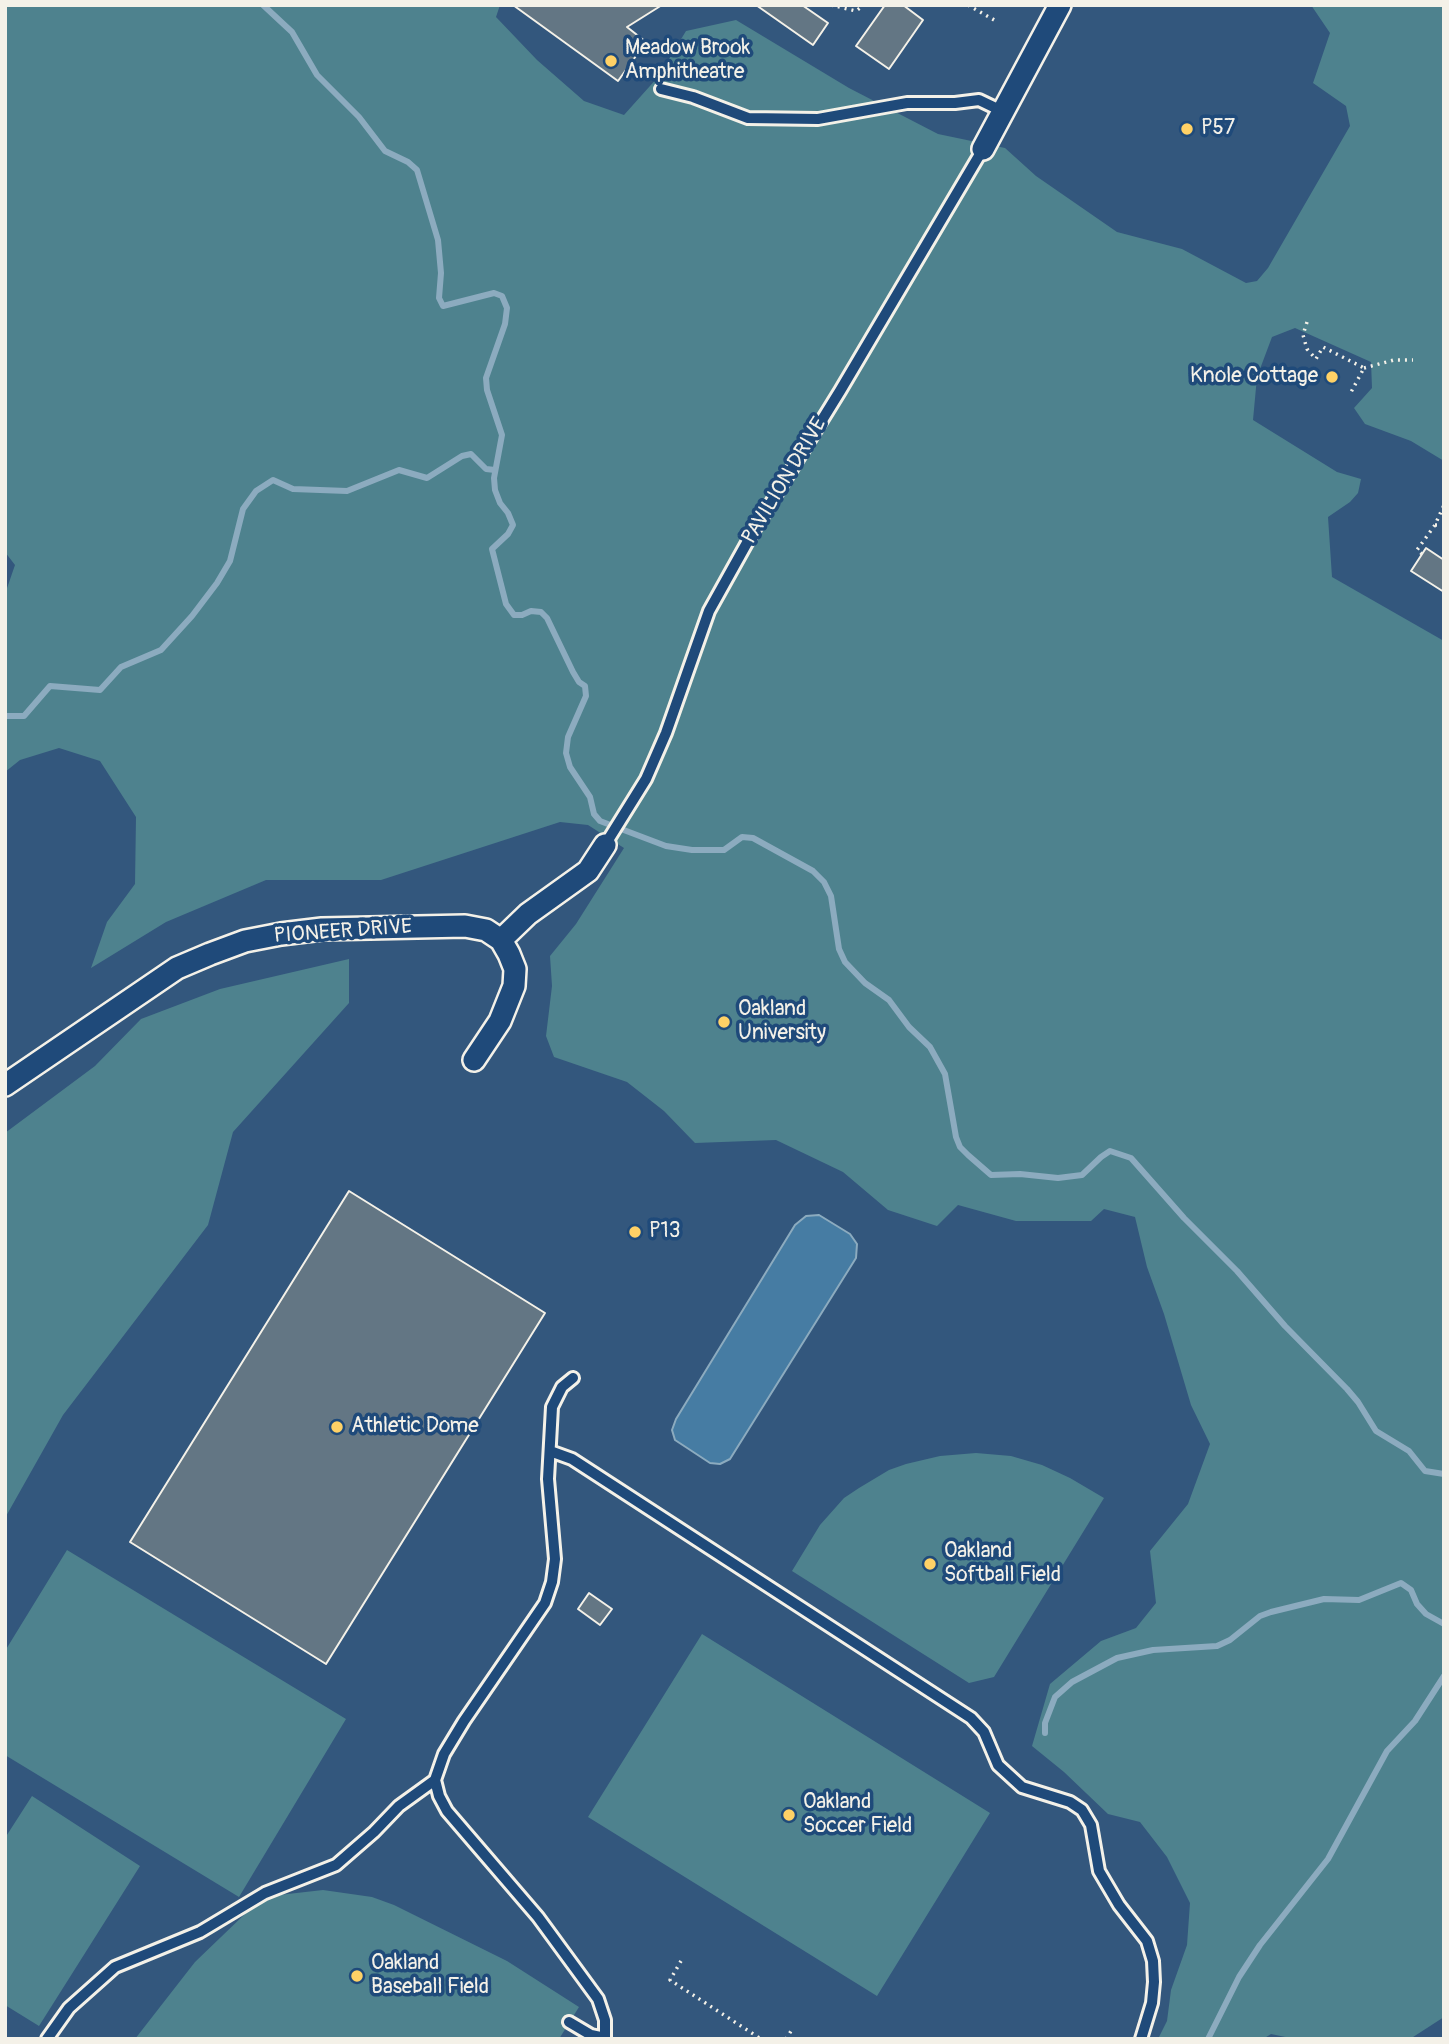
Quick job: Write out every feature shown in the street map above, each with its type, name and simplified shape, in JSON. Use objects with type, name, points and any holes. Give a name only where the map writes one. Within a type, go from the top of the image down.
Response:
[{"type":"street","name":"PAVILION DRIVE","points":[[983,149],[1060,5]]},
{"type":"street","name":"PAVILION DRIVE","points":[[501,940],[528,914],[588,871],[605,845]]},
{"type":"street","name":"PIONEER DRIVE","points":[[5,1085],[177,968],[245,941],[322,929],[465,926],[486,930],[501,940]]},
{"type":"street","points":[[474,1060],[500,1021],[514,986],[515,969],[501,940]]},
{"type":"lane","points":[[661,89],[693,97],[748,118],[818,119],[907,103],[979,100],[1004,112]]},
{"type":"lane","name":"PAVILION DRIVE","points":[[605,845],[646,779],[666,733],[709,611],[753,532],[983,149]]},
{"type":"lane","points":[[569,2022],[591,2035],[605,2038],[605,2020],[598,1999],[538,1917],[447,1811],[435,1780],[444,1754],[464,1721],[545,1603],[552,1582],[555,1559],[548,1479],[552,1407],[562,1387],[573,1378]]},
{"type":"lane","points":[[550,1451],[572,1459],[971,1718],[984,1732],[998,1765],[1022,1787],[1070,1802],[1082,1810],[1091,1825],[1099,1871],[1119,1905],[1147,1941],[1153,1961],[1152,2003],[1141,2039]]},
{"type":"lane","points":[[47,2039],[69,2008],[115,1967],[200,1932],[265,1893],[336,1865],[399,1806],[435,1780]]},
{"type":"path","points":[[831,5],[856,11],[864,5]]},
{"type":"path","points":[[968,5],[996,21]]},
{"type":"path","points":[[1307,322],[1303,335],[1307,349],[1316,359],[1323,347],[1364,368],[1394,360],[1413,360]]},
{"type":"path","points":[[1350,394],[1364,368]]},
{"type":"path","points":[[1422,554],[1417,550],[1435,525],[1444,505]]},
{"type":"path","points":[[1435,525],[1444,525]]},
{"type":"path","points":[[681,1961],[670,1980],[761,2039]]},
{"type":"path","points":[[786,2039],[791,2031]]},
{"type":"shaded area","name":"Oakland University","points":[[5,5],[1444,5],[1444,2039],[5,2039]]},
{"type":"shaded area","points":[[819,1215],[850,1234],[857,1244],[856,1258],[730,1459],[720,1464],[710,1463],[675,1440],[672,1430],[676,1419],[795,1225],[806,1216]]},
{"type":"green space","points":[[5,5],[500,5],[496,17],[537,60],[584,101],[624,115],[658,77],[686,31],[736,20],[849,88],[938,134],[1005,148],[1036,176],[1117,232],[1182,249],[1246,283],[1257,281],[1268,268],[1350,126],[1346,106],[1313,83],[1330,33],[1311,5],[1444,5],[1444,461],[1411,441],[1365,424],[1354,408],[1372,388],[1371,362],[1295,328],[1272,337],[1257,377],[1253,420],[1337,472],[1361,479],[1358,493],[1328,517],[1332,577],[1444,641],[1444,2017],[1410,2039],[1295,2039],[1271,2034],[1263,2039],[1158,2039],[1167,2021],[1171,1990],[1187,1945],[1190,1903],[1167,1857],[1140,1822],[1108,1814],[1032,1746],[1050,1684],[1101,1641],[1136,1628],[1156,1603],[1150,1551],[1188,1504],[1210,1444],[1191,1405],[1147,1267],[1135,1217],[1104,1209],[1091,1221],[1016,1221],[958,1205],[937,1226],[888,1210],[843,1172],[776,1140],[695,1143],[664,1111],[627,1082],[554,1057],[546,1036],[552,986],[550,956],[576,924],[624,848],[588,825],[560,822],[381,880],[266,880],[166,922],[91,968],[107,922],[135,884],[136,817],[100,761],[59,748],[20,760],[5,772],[5,594],[15,565],[5,552]]},
{"type":"green space","points":[[349,959],[349,1003],[233,1132],[208,1225],[63,1415],[5,1518],[5,1133],[95,1066],[141,1019],[220,989]]},
{"type":"green space","name":"Oakland Softball Field","points":[[976,1453],[1011,1456],[1042,1465],[1104,1498],[994,1677],[969,1683],[792,1571],[820,1525],[844,1498],[859,1488],[889,1470],[906,1464],[940,1456]]},
{"type":"green space","points":[[67,1550],[346,1719],[239,1897],[5,1755],[5,1651]]},
{"type":"green space","name":"Oakland Soccer Field","points":[[702,1634],[990,1813],[877,1996],[588,1817]]},
{"type":"green space","points":[[32,1796],[140,1866],[39,2026],[5,2005],[5,1838]]},
{"type":"green space","name":"Oakland Baseball Field","points":[[323,1890],[372,1897],[394,1905],[507,1961],[579,2007],[559,2039],[135,2039],[195,1962],[247,1912],[261,1902],[279,1895]]},
{"type":"building","name":"Meadow Brook Amphitheatre","points":[[513,5],[662,5],[627,27],[646,42],[618,81]]},
{"type":"building","points":[[756,5],[802,5],[828,23],[813,45]]},
{"type":"building","points":[[885,5],[903,5],[923,20],[889,69],[856,46]]},
{"type":"building","points":[[1426,548],[1444,560],[1444,592],[1411,571]]},
{"type":"building","name":"Athletic Dome","points":[[349,1191],[545,1313],[326,1664],[130,1542]]},
{"type":"building","points":[[589,1593],[612,1609],[600,1625],[578,1609]]},
{"type":"waterway","points":[[263,5],[292,32],[317,75],[359,117],[385,151],[408,162],[417,170],[438,240],[441,273],[439,298],[443,306],[494,293],[502,296],[507,308],[505,324],[486,378],[487,390],[502,435],[494,478],[495,490],[513,525],[508,534],[492,549],[506,604],[514,615],[531,611],[541,612],[547,618],[573,672],[585,686],[586,696],[568,737],[566,753],[570,767],[590,797],[594,814],[600,821],[666,846],[692,850],[724,850],[742,837],[753,838],[813,871],[824,882],[831,896],[839,949],[845,962],[865,983],[889,1000],[909,1027],[930,1047],[945,1074],[956,1137],[960,1147],[968,1155],[991,1175],[1020,1174],[1058,1178],[1082,1175],[1110,1151],[1131,1158],[1184,1218],[1347,1389],[1376,1431],[1409,1451],[1425,1471],[1444,1474]]},
{"type":"waterway","points":[[5,716],[24,716],[50,686],[100,690],[121,667],[161,650],[217,583],[230,561],[243,509],[256,491],[273,480],[293,489],[347,491],[399,470],[427,478],[462,456],[471,454],[486,469],[495,470]]},
{"type":"waterway","points":[[1045,1733],[1045,1723],[1055,1697],[1072,1682],[1117,1658],[1153,1650],[1217,1646],[1230,1640],[1260,1616],[1271,1612],[1324,1599],[1359,1600],[1401,1583],[1411,1590],[1417,1604],[1426,1614],[1444,1624]]},
{"type":"waterway","points":[[1208,2039],[1239,1977],[1260,1945],[1328,1859],[1387,1751],[1415,1721],[1444,1676]]},
{"type":"place","name":"Meadow Brook Amphitheatre","points":[[611,61]]},
{"type":"place","name":"P57","points":[[1187,129]]},
{"type":"place","name":"Knole Cottage","points":[[1332,377]]},
{"type":"place","name":"Oakland University","points":[[724,1022]]},
{"type":"place","name":"P13","points":[[635,1232]]},
{"type":"place","name":"Athletic Dome","points":[[337,1427]]},
{"type":"place","name":"Oakland Softball Field","points":[[930,1564]]},
{"type":"place","name":"Oakland Soccer Field","points":[[789,1815]]},
{"type":"place","name":"Oakland Baseball Field","points":[[357,1976]]}]
